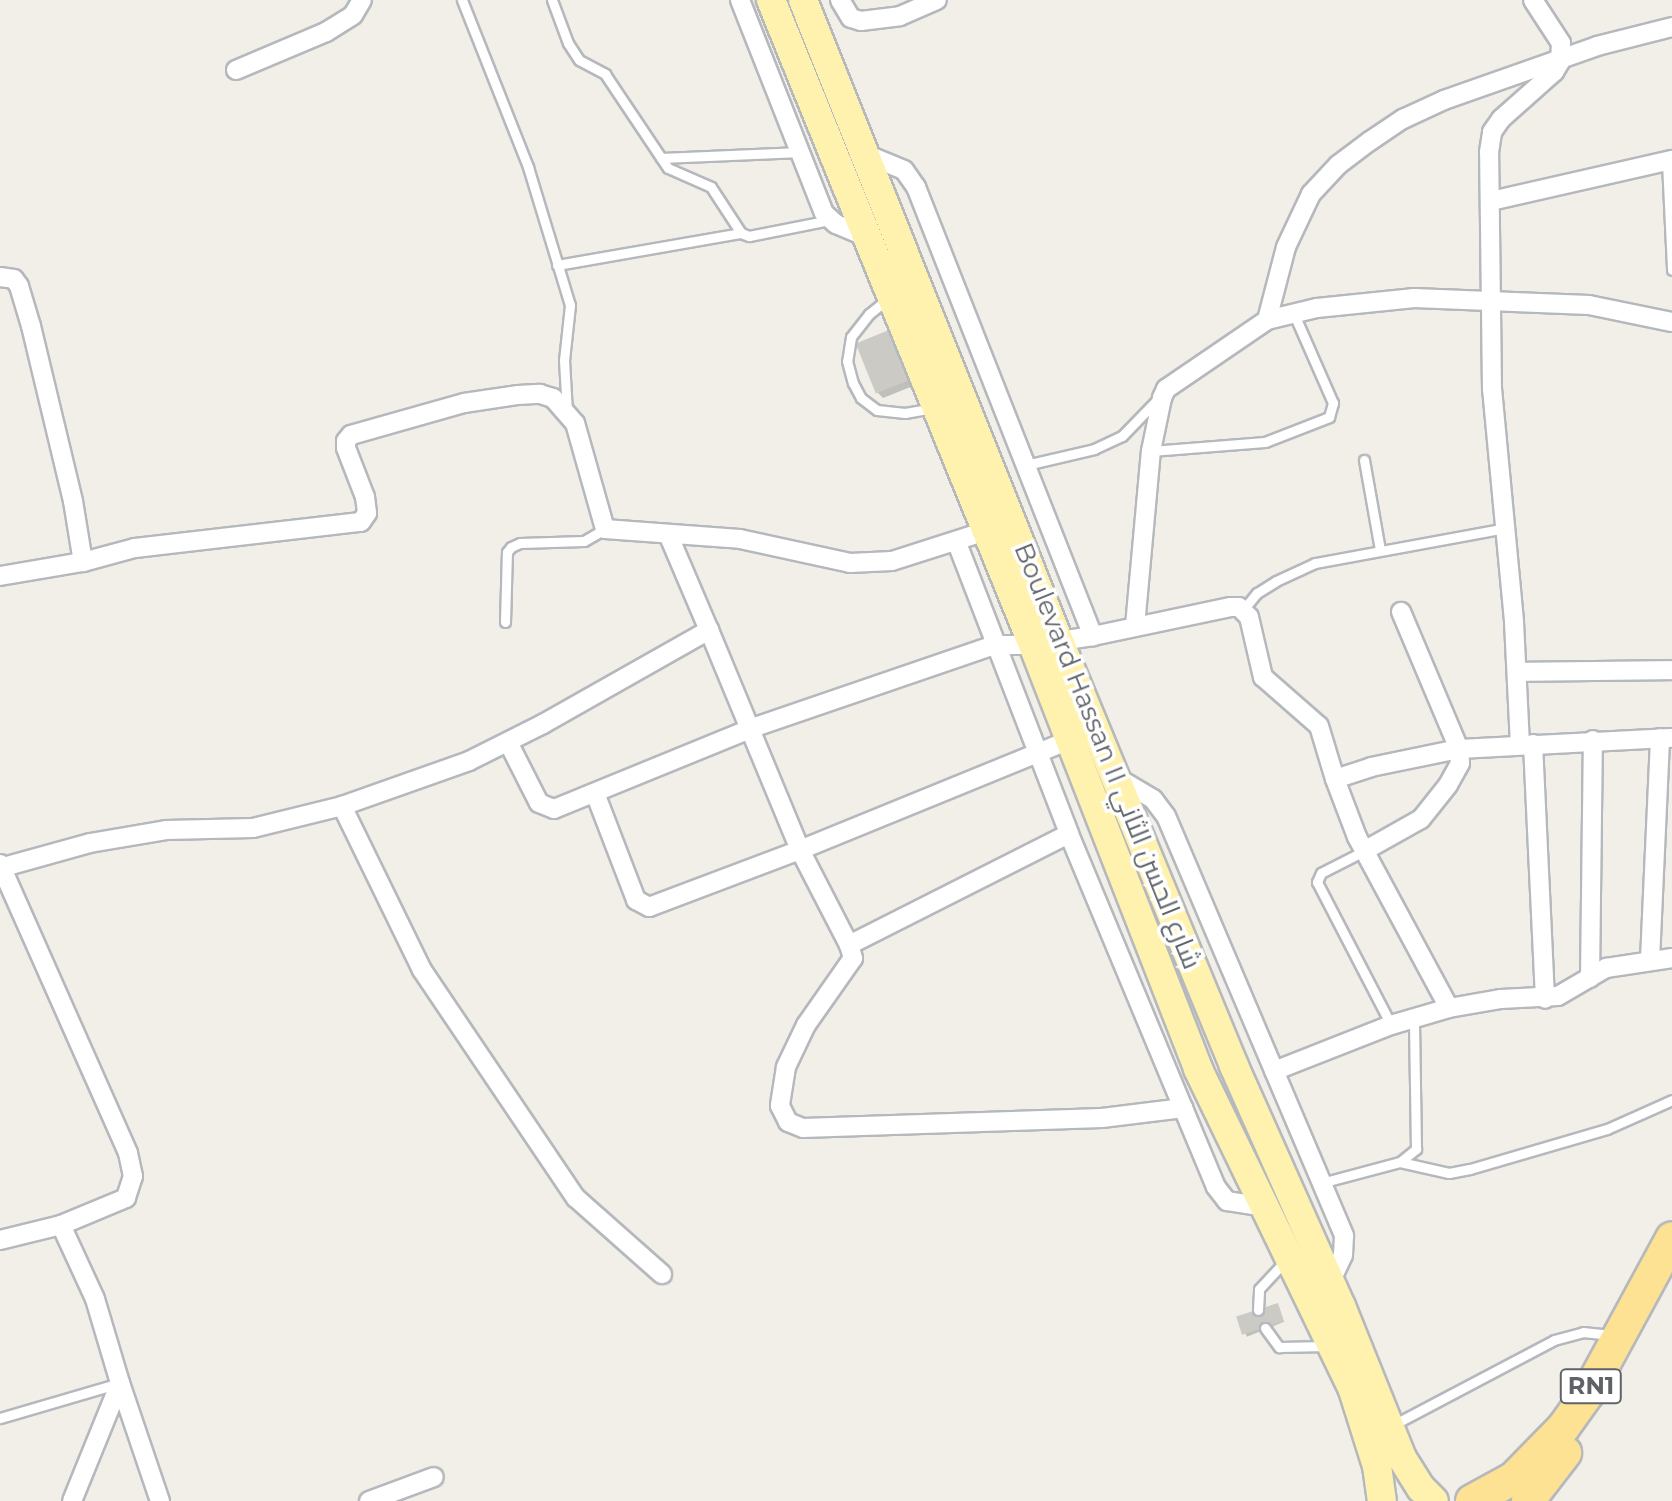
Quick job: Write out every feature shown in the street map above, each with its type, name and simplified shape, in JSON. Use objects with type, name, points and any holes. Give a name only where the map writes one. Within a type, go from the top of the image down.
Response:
[{"type":"highway","name":"RN1","points":[[1472,1501],[1514,1478],[1549,1446],[1588,1393],[1672,1238]]},
{"type":"highway","name":"RN1","points":[[1528,1501],[1579,1434],[1672,1270]]},
{"type":"main road","name":"Boulevard Hassan II شارع الحسن الثاني","points":[[771,0],[867,237],[904,290],[1046,643],[1070,740],[1198,1069],[1360,1408],[1377,1466],[1382,1501]]},
{"type":"main road","name":"Boulevard Hassan II شارع الحسن الثاني","points":[[803,0],[863,153],[936,407],[986,531],[1116,777],[1234,1066],[1330,1283],[1389,1427],[1410,1472],[1434,1501]]},
{"type":"street","points":[[236,70],[326,32],[353,15],[362,0]]},
{"type":"street","points":[[740,0],[830,220],[867,237]]},
{"type":"street","points":[[840,0],[851,18],[861,21],[900,16],[937,0]]},
{"type":"street","points":[[1533,0],[1561,43],[1561,58],[1554,72],[1501,119],[1492,132],[1489,152],[1492,390],[1526,744],[1545,999]]},
{"type":"street","points":[[1267,320],[1286,247],[1311,194],[1338,165],[1403,119],[1444,100],[1561,58],[1672,27]]},
{"type":"street","points":[[863,153],[904,170],[916,187],[1093,636]]},
{"type":"street","points":[[1491,201],[1670,161]]},
{"type":"street","points":[[0,277],[14,279],[27,313],[73,501],[83,562]]},
{"type":"street","points":[[1135,626],[1151,451],[1166,389],[1267,320],[1293,312],[1414,298],[1589,305],[1672,322]]},
{"type":"street","points":[[0,576],[83,562],[135,548],[361,522],[367,513],[365,497],[346,448],[346,441],[351,435],[464,403],[518,395],[540,394],[553,398],[575,423],[605,529],[740,539],[850,563],[892,561],[957,543],[986,531]]},
{"type":"street","points":[[668,534],[752,728],[800,850],[853,958],[806,1025],[786,1067],[780,1106],[788,1122],[803,1128],[1102,1118],[1183,1108]]},
{"type":"street","points":[[957,543],[1069,834],[1220,1193],[1237,1204],[1264,1207]]},
{"type":"street","points":[[508,742],[539,803],[547,809],[595,793],[752,728],[995,645],[1046,643],[1231,607],[1243,610],[1249,617],[1263,677],[1314,719],[1364,851],[1449,1008]]},
{"type":"street","points":[[1364,851],[1421,819],[1457,770],[1459,749],[1401,612]]},
{"type":"street","points":[[0,1240],[61,1225],[126,1198],[133,1176],[128,1153],[0,867],[90,843],[166,830],[253,828],[342,806],[469,761],[709,630]]},
{"type":"street","points":[[1517,672],[1672,670]]},
{"type":"street","points":[[1335,779],[1371,767],[1459,749],[1666,738],[1650,960]]},
{"type":"street","points":[[595,793],[641,906],[649,907],[800,850],[1070,740]]},
{"type":"street","points":[[1590,978],[1593,740]]},
{"type":"street","points":[[1116,777],[1153,799],[1166,816],[1274,1071],[1345,1245],[1330,1283]]},
{"type":"street","points":[[342,806],[422,970],[576,1198],[662,1274]]},
{"type":"street","points":[[849,945],[1069,834]]},
{"type":"street","points":[[1274,1071],[1391,1025],[1449,1008],[1501,999],[1545,999],[1569,992],[1606,968],[1672,958]]},
{"type":"street","points":[[61,1225],[95,1299],[160,1501]]},
{"type":"street","points":[[72,1501],[120,1383]]},
{"type":"street","points":[[369,1501],[434,1477]]},
{"type":"lane","points":[[462,0],[528,167],[570,305],[564,360],[567,412]]},
{"type":"lane","points":[[552,0],[568,43],[579,60],[605,74],[668,168],[711,187],[741,233]]},
{"type":"lane","points":[[661,158],[801,152]]},
{"type":"lane","points":[[1670,161],[1672,270]]},
{"type":"lane","points":[[557,265],[741,233],[749,236],[830,220]]},
{"type":"lane","points":[[904,290],[869,314],[851,337],[847,361],[853,383],[861,398],[877,410],[905,413],[936,407]]},
{"type":"lane","points":[[1151,451],[1265,442],[1329,417],[1333,403],[1325,379],[1293,312]]},
{"type":"lane","points":[[1026,465],[1094,449],[1122,436],[1166,389]]},
{"type":"lane","points":[[1364,460],[1380,550]]},
{"type":"lane","points":[[1243,610],[1257,593],[1294,571],[1380,550],[1506,527]]},
{"type":"lane","points":[[505,622],[507,552],[511,547],[520,543],[584,541],[605,529]]},
{"type":"lane","points":[[1364,851],[1321,873],[1317,882],[1391,1025]]},
{"type":"lane","points":[[1321,1183],[1400,1162],[1416,1149],[1414,1018]]},
{"type":"lane","points":[[1400,1162],[1449,1173],[1470,1169],[1607,1129],[1672,1100]]},
{"type":"lane","points":[[1258,1310],[1259,1289],[1290,1257]]},
{"type":"lane","points":[[1265,1328],[1276,1345],[1284,1349],[1332,1346]]},
{"type":"lane","points":[[1389,1427],[1563,1336],[1593,1332],[1618,1337]]},
{"type":"lane","points":[[0,1418],[120,1383]]},
{"type":"building","points":[[889,330],[909,380],[876,394],[856,343]]},
{"type":"building","points":[[1278,1303],[1284,1321],[1242,1335],[1236,1317]]}]
